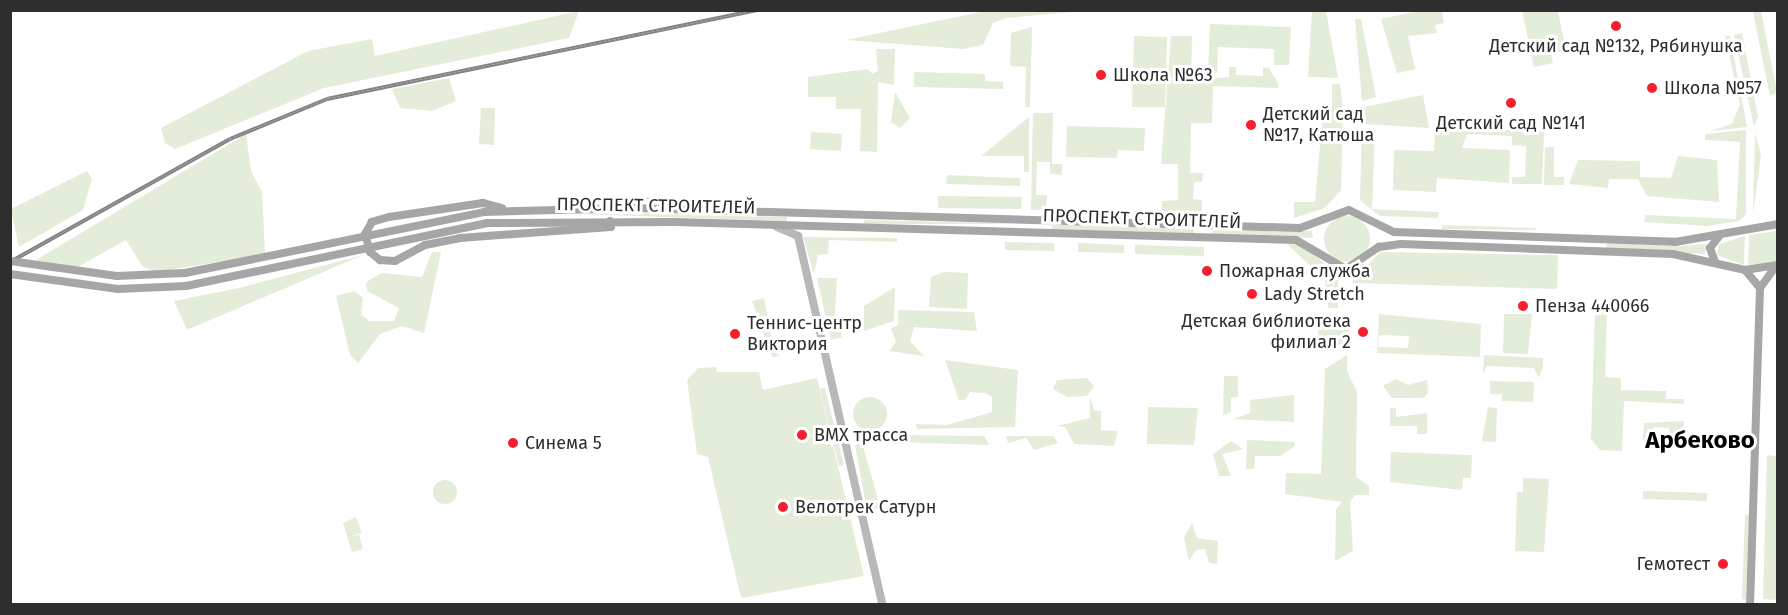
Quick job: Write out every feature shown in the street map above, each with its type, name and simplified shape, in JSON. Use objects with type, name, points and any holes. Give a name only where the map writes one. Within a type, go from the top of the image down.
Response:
[{"type":"main road","points":[[509,210],[483,203],[442,207],[372,222],[365,234],[370,252],[380,260],[395,261],[425,245],[460,238],[611,224]]},
{"type":"main road","name":"ПРОСПЕКТ СТРОИТЕЛЕЙ","points":[[10,261],[117,276],[184,273],[484,212],[509,210],[789,213],[1300,228],[1349,210],[1394,232],[1675,242],[1778,224]]},
{"type":"main road","points":[[785,225],[789,213]]},
{"type":"main road","points":[[798,236],[808,226],[808,214]]},
{"type":"main road","points":[[1026,232],[1027,220]]},
{"type":"main road","points":[[1047,233],[1048,221]]},
{"type":"main road","name":"ПРОСПЕКТ СТРОИТЕЛЕЙ","points":[[10,274],[118,289],[186,286],[487,223],[762,224],[1301,241],[1346,269],[1388,244],[1673,254],[1745,270],[1776,266]]},
{"type":"main road","points":[[762,224],[798,236]]},
{"type":"main road","points":[[1715,262],[1710,248],[1720,234]]},
{"type":"main road","points":[[798,236],[882,604]]},
{"type":"main road","points":[[1538,237],[1538,248]]},
{"type":"main road","points":[[1750,604],[1760,288],[1776,266]]},
{"type":"main road","points":[[1745,270],[1760,288]]},
{"type":"green space","points":[[990,10],[1085,11],[1006,18],[993,23],[983,45],[963,49],[846,40]]},
{"type":"green space","points":[[1312,10],[1326,11],[1338,78],[1308,77]]},
{"type":"green space","points":[[1423,10],[1442,11],[1444,23],[1435,25],[1437,33],[1408,36],[1415,69],[1397,73],[1381,19]]},
{"type":"green space","points":[[579,11],[569,38],[324,88],[175,149],[165,143],[161,128],[308,51],[372,39],[375,56]]},
{"type":"green space","points":[[1522,11],[1558,11],[1566,51],[1551,54],[1553,63],[1534,67]]},
{"type":"green space","points":[[1761,11],[1777,92],[1770,96],[1753,12]]},
{"type":"green space","points":[[1355,19],[1361,19],[1376,97],[1362,101]]},
{"type":"green space","points":[[1210,24],[1291,27],[1289,65],[1274,65],[1274,49],[1218,47],[1217,73],[1208,73]]},
{"type":"green space","points":[[1032,27],[1030,107],[1025,107],[1026,67],[1010,66],[1011,33]]},
{"type":"green space","points":[[1742,33],[1758,117],[1754,126],[1734,35]]},
{"type":"green space","points":[[1134,36],[1167,37],[1165,107],[1132,107]]},
{"type":"green space","points":[[1171,36],[1192,36],[1191,81],[1229,77],[1229,67],[1236,67],[1236,75],[1263,76],[1263,67],[1269,68],[1278,83],[1278,88],[1213,86],[1212,123],[1191,123],[1190,173],[1203,173],[1202,182],[1194,182],[1193,199],[1202,200],[1202,212],[1162,211],[1162,201],[1178,200],[1178,164],[1161,164]]},
{"type":"green space","points":[[1725,36],[1730,36],[1747,127],[1710,131],[1732,124],[1740,104]]},
{"type":"green space","points":[[876,49],[895,49],[894,85],[878,82],[877,152],[860,151],[861,109],[836,109],[836,97],[808,97],[808,77],[867,69],[873,74],[878,70]]},
{"type":"green space","points":[[914,72],[985,74],[985,81],[1003,82],[1003,89],[914,87]]},
{"type":"green space","points":[[449,78],[456,101],[432,111],[400,108],[392,89]]},
{"type":"green space","points":[[1332,84],[1340,84],[1343,110],[1341,190],[1325,208],[1294,218],[1294,202],[1315,202],[1323,111],[1332,110]]},
{"type":"green space","points":[[895,92],[910,118],[900,128],[891,122]]},
{"type":"green space","points":[[1423,95],[1429,128],[1363,124],[1364,107]]},
{"type":"green space","points":[[481,108],[495,108],[494,145],[479,144]]},
{"type":"green space","points":[[1033,113],[1053,113],[1052,164],[1062,164],[1062,175],[1050,174],[1050,162],[1037,162],[1036,195],[1047,195],[1046,210],[1031,210]]},
{"type":"green space","points":[[1029,117],[1029,172],[1024,172],[1024,156],[981,156]]},
{"type":"green space","points":[[1459,118],[1461,129],[1544,131],[1542,184],[1512,184],[1512,177],[1525,177],[1526,146],[1512,145],[1512,136],[1467,134],[1462,148],[1510,150],[1509,183],[1437,178],[1436,192],[1393,190],[1394,150],[1434,151],[1435,132],[1446,132],[1445,121]]},
{"type":"green space","points":[[1067,126],[1145,128],[1144,151],[1118,150],[1117,158],[1066,157]]},
{"type":"green space","points":[[1362,129],[1375,130],[1372,209],[1439,212],[1438,218],[1380,216],[1360,200]]},
{"type":"green space","points":[[1746,130],[1746,214],[1739,221],[1708,226],[1644,222],[1645,215],[1736,219],[1740,142],[1705,140],[1705,134]]},
{"type":"green space","points":[[811,132],[842,134],[841,151],[810,149]]},
{"type":"green space","points":[[1755,133],[1761,155],[1753,214]]},
{"type":"green space","points":[[246,134],[251,171],[262,192],[265,254],[157,272],[143,267],[126,240],[76,268],[36,260]]},
{"type":"green space","points":[[1545,147],[1554,147],[1554,177],[1564,177],[1564,185],[1544,185]]},
{"type":"green space","points":[[1678,156],[1717,160],[1719,202],[1647,196],[1638,179],[1609,179],[1608,188],[1569,184],[1578,160],[1640,161],[1640,177],[1671,178]]},
{"type":"green space","points":[[87,171],[92,179],[83,210],[19,247],[11,209]]},
{"type":"green space","points":[[947,175],[1020,178],[1020,186],[946,184]]},
{"type":"green space","points":[[938,196],[1022,197],[1021,209],[938,208]]},
{"type":"green space","points":[[545,213],[787,217],[787,221]]},
{"type":"green space","points":[[1347,216],[1356,217],[1363,223],[1369,230],[1369,248],[1363,255],[1356,261],[1347,262],[1338,261],[1331,255],[1325,248],[1324,239],[1325,230],[1331,223],[1338,217]]},
{"type":"green space","points":[[864,220],[1025,224],[864,224]]},
{"type":"green space","points":[[1052,224],[1194,229],[1194,233],[1052,229]]},
{"type":"green space","points":[[1442,225],[1535,228],[1537,230],[1442,229]]},
{"type":"green space","points":[[1212,230],[1312,231],[1313,238],[1212,234]]},
{"type":"green space","points":[[1777,231],[1777,263],[1748,265],[1749,235]]},
{"type":"green space","points":[[1745,236],[1744,265],[1717,255],[1719,244]]},
{"type":"green space","points":[[803,237],[897,238],[897,242],[829,240],[828,254],[818,255],[814,274]]},
{"type":"green space","points":[[1005,242],[1054,243],[1054,251],[1005,250]]},
{"type":"green space","points":[[1078,243],[1124,245],[1124,253],[1078,252]]},
{"type":"green space","points":[[1607,243],[1682,246],[1706,244],[1705,254],[1606,248]]},
{"type":"green space","points":[[1287,244],[1302,245],[1338,274],[1338,308],[1328,308],[1325,280]]},
{"type":"green space","points":[[1135,245],[1204,247],[1204,256],[1135,254]]},
{"type":"green space","points":[[432,252],[441,252],[424,333],[402,326],[380,334],[358,363],[350,355],[336,296],[354,291],[363,298],[361,314],[369,321],[394,321],[399,308],[367,291],[366,282],[382,273],[422,277]]},
{"type":"green space","points":[[1380,252],[1558,255],[1557,289],[1351,283]]},
{"type":"green space","points":[[363,255],[187,330],[174,301],[239,288]]},
{"type":"green space","points":[[944,272],[968,273],[967,309],[929,307],[931,277]]},
{"type":"green space","points":[[817,278],[837,278],[835,314],[842,337],[831,340]]},
{"type":"green space","points":[[895,287],[894,321],[864,331],[864,306]]},
{"type":"green space","points":[[764,298],[774,351],[780,356],[772,357],[752,301]]},
{"type":"green space","points":[[1595,309],[1607,309],[1605,377],[1621,378],[1621,390],[1666,391],[1666,399],[1684,399],[1684,404],[1624,401],[1622,451],[1600,450],[1591,439]]},
{"type":"green space","points":[[898,310],[974,312],[977,331],[914,327],[910,341],[924,356],[889,351],[896,342],[891,328],[898,325]]},
{"type":"green space","points":[[1326,314],[1349,314],[1348,347],[1318,341],[1318,317]]},
{"type":"green space","points":[[1379,314],[1481,324],[1480,357],[1377,353]],"holes":[[[1379,335],[1409,336],[1408,348],[1378,347]]]},
{"type":"green space","points":[[1504,314],[1532,314],[1528,354],[1503,353]]},
{"type":"green space","points":[[1347,355],[1347,371],[1357,392],[1356,477],[1369,486],[1369,495],[1355,495],[1350,502],[1353,551],[1335,561],[1336,509],[1342,502],[1285,494],[1286,473],[1321,474],[1325,369]]},
{"type":"green space","points":[[1484,355],[1543,358],[1543,366],[1539,378],[1534,368],[1487,366],[1483,373]]},
{"type":"green space","points":[[945,360],[1018,370],[1015,427],[917,429],[916,424],[947,425],[992,412],[992,397],[985,393],[970,392],[965,400],[959,400]]},
{"type":"green space","name":"Велотрек Сатурн","points":[[716,367],[717,372],[759,372],[763,390],[817,378],[864,576],[741,598],[708,457],[697,454],[687,380],[698,368]]},
{"type":"green space","points":[[1224,376],[1238,376],[1238,397],[1231,398],[1231,412],[1223,415]]},
{"type":"green space","points":[[1087,378],[1094,386],[1087,396],[1067,397],[1053,389],[1057,380]]},
{"type":"green space","points":[[1396,379],[1408,385],[1427,380],[1428,393],[1423,398],[1392,398],[1383,386]]},
{"type":"green space","points":[[1490,381],[1534,382],[1533,402],[1502,401],[1502,394],[1490,394]]},
{"type":"green space","points":[[825,388],[844,465],[839,466],[820,389]]},
{"type":"green space","points":[[1294,395],[1294,422],[1234,419],[1250,413],[1250,400]]},
{"type":"green space","points":[[870,397],[882,402],[887,414],[882,426],[870,431],[858,426],[853,414],[858,402]]},
{"type":"green space","points":[[1090,397],[1094,410],[1101,411],[1101,430],[1118,431],[1114,446],[1074,444],[1065,427],[1057,426],[1090,418]]},
{"type":"green space","points":[[1148,407],[1198,408],[1194,445],[1147,444]]},
{"type":"green space","points":[[1488,407],[1497,408],[1496,442],[1482,441]]},
{"type":"green space","points":[[1390,408],[1396,408],[1396,417],[1427,413],[1427,434],[1417,434],[1417,426],[1390,426]]},
{"type":"green space","points":[[1684,421],[1684,443],[1670,443],[1669,428],[1654,427],[1653,443],[1643,443],[1644,423]]},
{"type":"green space","points":[[890,435],[984,436],[989,445],[864,441]]},
{"type":"green space","points":[[1006,436],[1053,436],[1058,443],[1034,450],[1026,438],[1008,443]]},
{"type":"green space","points":[[1247,440],[1295,442],[1295,446],[1280,456],[1255,456],[1254,469],[1246,469]]},
{"type":"green space","points":[[1231,441],[1243,449],[1222,454],[1231,476],[1219,476],[1213,454]]},
{"type":"green space","points":[[862,442],[880,507],[867,511],[855,445]]},
{"type":"green space","points":[[1391,452],[1472,455],[1471,478],[1463,478],[1462,490],[1390,482]]},
{"type":"green space","points":[[1767,455],[1777,456],[1777,600],[1763,599]]},
{"type":"green space","points":[[1523,478],[1549,479],[1544,552],[1515,551],[1517,492],[1523,492]]},
{"type":"green space","points":[[445,480],[450,481],[456,487],[456,497],[450,503],[445,504],[440,503],[434,497],[433,492],[434,487],[440,481]]},
{"type":"green space","points":[[1643,491],[1707,493],[1707,501],[1643,499]]},
{"type":"green space","points":[[1745,514],[1749,515],[1746,600],[1742,599]]},
{"type":"green space","points":[[356,517],[362,533],[351,536],[359,535],[363,549],[352,552],[343,523]]},
{"type":"green space","points":[[1192,523],[1197,538],[1218,541],[1217,564],[1209,563],[1205,549],[1196,550],[1189,561],[1184,538]]},
{"type":"waterway","points":[[614,197],[686,200]]},
{"type":"railway","points":[[10,262],[230,139],[327,99],[756,10]]},
{"type":"place","name":"Детский сад №132, Рябинушка","points":[[1616,26]]},
{"type":"place","name":"Школа №63","points":[[1101,75]]},
{"type":"place","name":"Школа №57","points":[[1652,88]]},
{"type":"place","name":"Детский сад №141","points":[[1511,103]]},
{"type":"place","name":"Детский сад №17, Катюша","points":[[1251,125]]},
{"type":"place","name":"Пожарная служба","points":[[1207,271]]},
{"type":"place","name":"Lady Stretch","points":[[1252,294]]},
{"type":"place","name":"Пенза 440066","points":[[1523,306]]},
{"type":"place","name":"Детская библиотека филиал 2","points":[[1363,332]]},
{"type":"place","name":"Теннис-центр Виктория","points":[[735,334]]},
{"type":"place","name":"BMX трасса","points":[[802,435]]},
{"type":"place","name":"Синема 5","points":[[513,443]]},
{"type":"place","name":"Велотрек Сатурн","points":[[783,507]]},
{"type":"place","name":"Гемотест","points":[[1723,564]]},
{"type":"district","name":"Арбеково","points":[[1700,441]]}]
